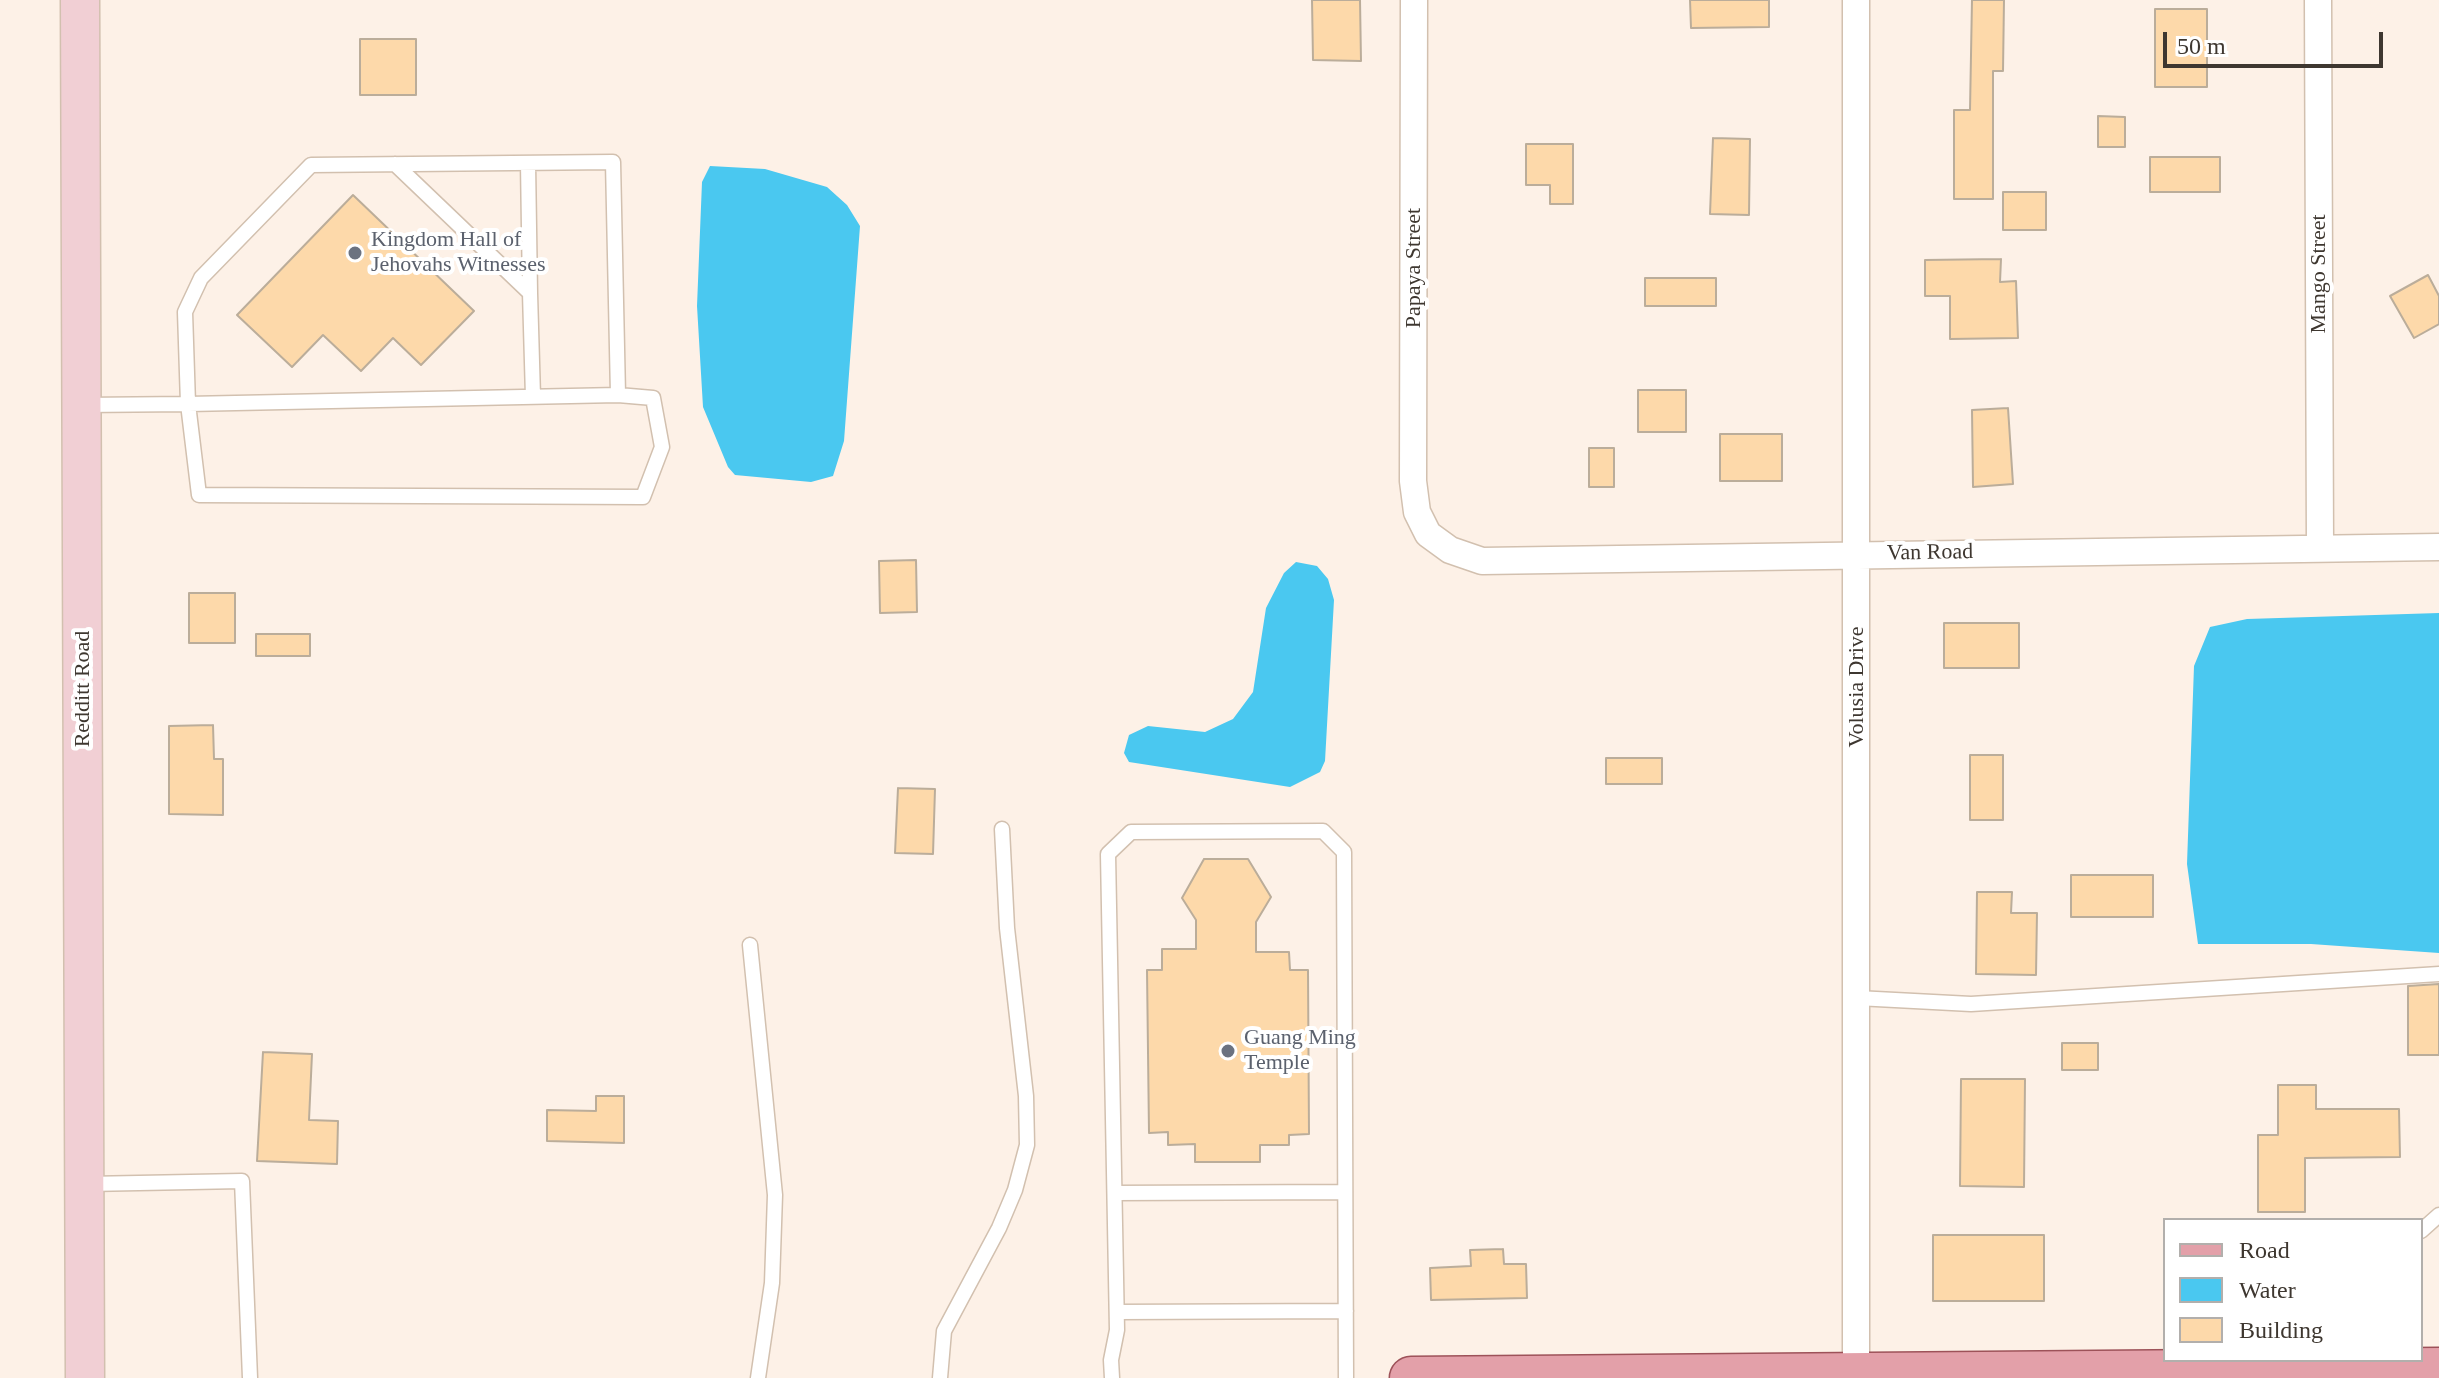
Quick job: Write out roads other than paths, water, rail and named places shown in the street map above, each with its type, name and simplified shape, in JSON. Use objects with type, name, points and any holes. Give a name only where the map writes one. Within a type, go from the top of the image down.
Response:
[{"type":"main road","points":[[1411,1378],[2439,1369]]},
{"type":"street","name":"Redditt Road","points":[[80,0],[85,1378]]},
{"type":"street","name":"Papaya Street","points":[[1414,0],[1413,481],[1417,512],[1428,534]]},
{"type":"street","name":"Volusia Drive","points":[[1855,1376],[1858,554],[1856,0]]},
{"type":"street","name":"Mango Street","points":[[2318,0],[2320,548]]},
{"type":"street","name":"Van Road","points":[[1428,534],[1450,550],[1482,561],[2439,547]]},
{"type":"lane","points":[[82,405],[188,404],[618,395],[653,398],[662,447],[643,497],[199,495],[188,404],[185,312],[201,278],[311,165],[613,162],[618,395]]},
{"type":"lane","points":[[528,163],[533,397]]},
{"type":"lane","points":[[395,164],[530,293]]},
{"type":"lane","points":[[940,1378],[944,1331],[999,1228],[1015,1190],[1027,1145],[1026,1096],[1007,928],[1002,829]]},
{"type":"lane","points":[[1112,1378],[1117,1312],[1108,854],[1131,832],[1323,831],[1344,852],[1346,1378]]},
{"type":"lane","points":[[750,945],[775,1195],[772,1283],[758,1378]]},
{"type":"lane","points":[[1857,998],[1971,1004],[2439,974]]},
{"type":"lane","points":[[85,1184],[242,1181],[250,1378]]},
{"type":"lane","points":[[1115,1193],[1345,1192]]},
{"type":"lane","points":[[2423,1229],[2439,1215]]},
{"type":"lane","points":[[1117,1312],[1346,1311]]},
{"type":"water","points":[[710,166],[765,169],[827,187],[847,205],[860,226],[844,441],[833,476],[811,482],[735,475],[728,467],[703,407],[697,306],[702,182]]},
{"type":"water","points":[[1296,562],[1317,566],[1328,579],[1334,600],[1325,761],[1320,772],[1290,787],[1129,762],[1124,753],[1129,735],[1148,726],[1205,732],[1233,719],[1253,692],[1266,608],[1284,573]]},
{"type":"water","points":[[2439,613],[2439,953],[2311,944],[2198,944],[2187,864],[2194,666],[2210,627],[2247,619]]},
{"type":"place","name":"Kingdom Hall of Jehovahs Witnesses","points":[[355,253]]},
{"type":"place","name":"Guang Ming Temple","points":[[1228,1051]]}]
